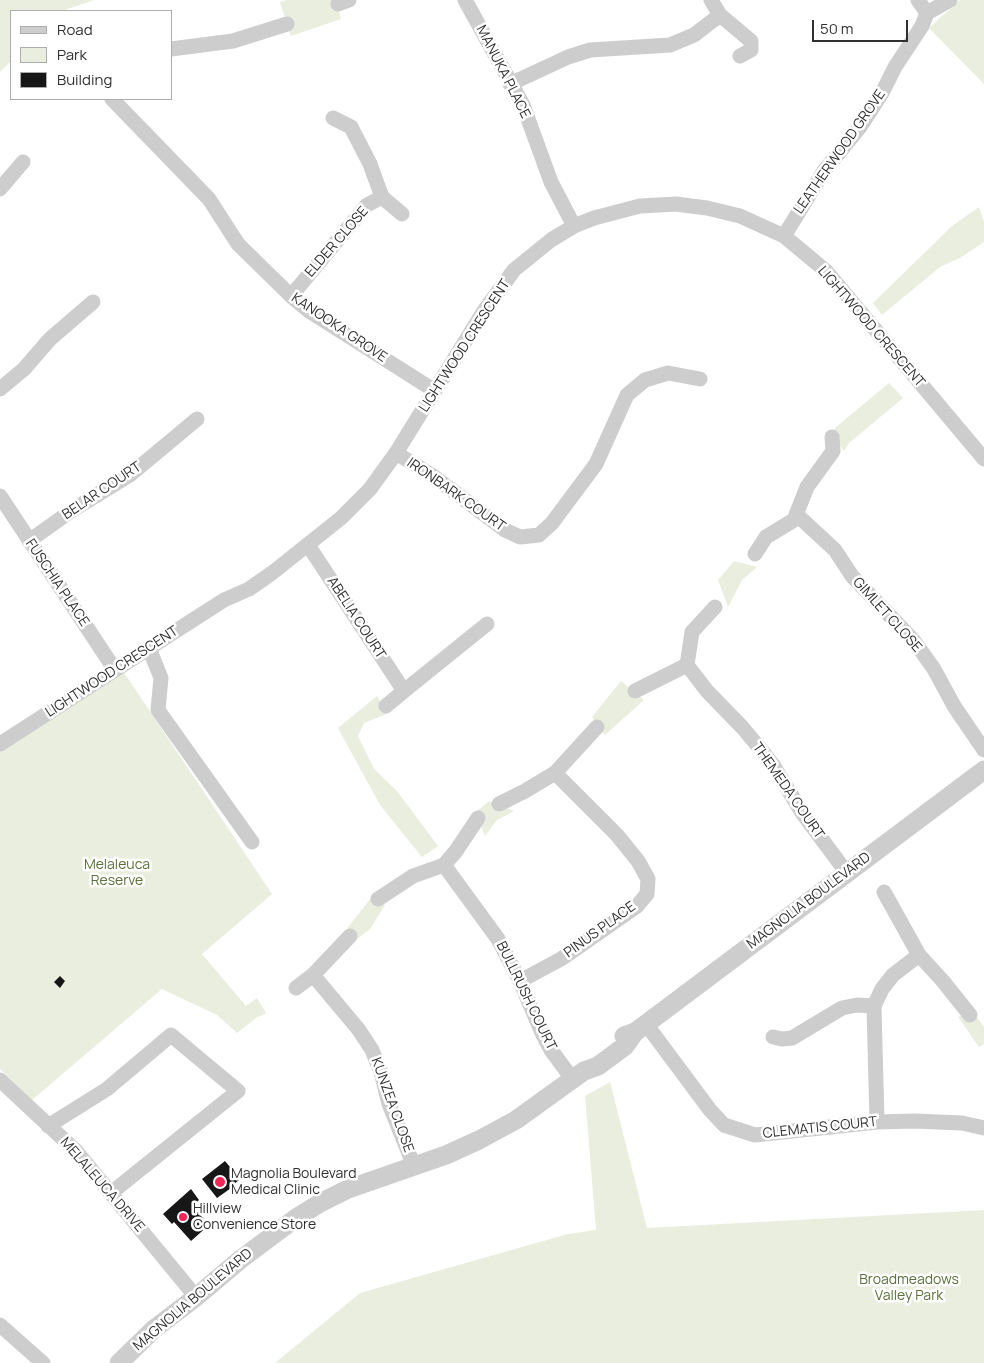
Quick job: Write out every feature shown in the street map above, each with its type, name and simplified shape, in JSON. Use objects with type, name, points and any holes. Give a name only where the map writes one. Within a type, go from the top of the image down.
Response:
[{"type":"street","name":"MANUKA PLACE","points":[[465,0],[523,106],[551,182],[574,226]]},
{"type":"street","points":[[711,0],[720,15],[751,41],[751,50],[740,56]]},
{"type":"street","points":[[918,0],[926,13],[950,0]]},
{"type":"street","name":"LEATHERWOOD GROVE","points":[[784,236],[824,171],[860,126],[882,93],[895,67],[922,26],[926,13]]},
{"type":"street","points":[[510,84],[568,57],[590,50],[670,44],[694,35],[720,15]]},
{"type":"street","points":[[172,48],[233,41],[286,24]]},
{"type":"street","name":"KANOOKA GROVE","points":[[113,100],[209,199],[238,244],[291,296],[308,311],[435,391]]},
{"type":"street","name":"ELDER CLOSE","points":[[291,296],[367,205],[382,197],[370,164],[351,127],[333,118]]},
{"type":"street","points":[[0,189],[23,162]]},
{"type":"street","points":[[382,197],[402,214]]},
{"type":"street","name":"LIGHTWOOD CRESCENT","points":[[0,744],[224,600],[244,581],[266,566],[305,547],[341,518],[370,489],[396,453],[484,311],[514,270],[551,240],[574,226],[594,218],[640,206],[676,204],[707,208],[740,216],[784,236],[826,271],[984,458]]},
{"type":"street","points":[[0,390],[24,369],[50,339],[93,302]]},
{"type":"street","name":"IRONBARK COURT","points":[[396,453],[433,476],[504,530],[520,537],[539,536],[552,523],[596,464],[627,395],[645,380],[668,373],[700,378]]},
{"type":"street","name":"BELAR COURT","points":[[29,541],[71,511],[131,474],[197,419]]},
{"type":"street","points":[[755,554],[766,537],[794,520],[807,487],[833,451],[832,437]]},
{"type":"street","name":"FUSCHIA PLACE","points":[[0,496],[115,670]]},
{"type":"street","name":"GIMLET CLOSE","points":[[796,514],[836,550],[852,576],[914,642],[934,669],[963,720],[984,750]]},
{"type":"street","name":"ABELIA COURT","points":[[305,547],[404,691]]},
{"type":"street","points":[[635,691],[687,665],[692,632],[715,607]]},
{"type":"street","points":[[386,706],[487,624]]},
{"type":"street","points":[[149,648],[161,678],[158,710],[252,842]]},
{"type":"street","name":"THEMEDA COURT","points":[[687,665],[707,691],[763,752],[803,814],[847,873]]},
{"type":"street","points":[[499,804],[525,792],[556,773],[597,727]]},
{"type":"street","name":"MAGNOLIA BOULEVARD","points":[[119,1363],[154,1329],[241,1259],[296,1218],[320,1203],[348,1190],[446,1155],[516,1120],[578,1076],[598,1054],[620,1038],[640,1028],[984,770]]},
{"type":"street","name":"PINUS PLACE","points":[[520,981],[561,959],[636,906],[646,894],[648,879],[638,861],[617,835],[556,773]]},
{"type":"street","points":[[378,899],[413,876],[444,865],[456,852],[478,818]]},
{"type":"street","name":"BULLRUSH COURT","points":[[444,865],[498,939],[520,981],[543,1035],[552,1050],[578,1076]]},
{"type":"street","points":[[884,892],[920,955],[970,1015]]},
{"type":"street","points":[[296,988],[313,975],[350,936]]},
{"type":"street","points":[[877,1122],[874,1006],[882,989],[893,975],[920,955]]},
{"type":"street","name":"KUNZEA CLOSE","points":[[313,975],[359,1030],[372,1050],[381,1072],[389,1104],[414,1166]]},
{"type":"street","points":[[773,1037],[782,1039],[792,1038],[842,1008],[857,1005],[874,1006]]},
{"type":"street","name":"CLEMATIS COURT","points":[[640,1028],[724,1125],[755,1135],[877,1122],[962,1123],[984,1128]]},
{"type":"street","points":[[48,1126],[107,1090],[171,1035],[238,1091],[111,1193]]},
{"type":"street","name":"MELALEUCA DRIVE","points":[[0,1080],[76,1151],[196,1297]]},
{"type":"street","points":[[0,1325],[43,1363]]},
{"type":"green space","points":[[0,0],[94,0],[65,10],[10,10],[10,62],[0,72]]},
{"type":"green space","points":[[287,0],[336,0],[341,19],[291,36],[280,2]]},
{"type":"green space","points":[[960,0],[984,0],[984,84],[929,28]]},
{"type":"green space","points":[[979,207],[984,222],[984,242],[960,258],[940,267],[882,315],[873,303],[952,226]]},
{"type":"green space","points":[[889,383],[903,398],[849,443],[844,451],[831,434],[836,427]]},
{"type":"green space","points":[[734,561],[757,567],[742,580],[728,607],[718,580]]},
{"type":"green space","name":"Melaleuca Reserve","points":[[123,671],[272,894],[202,954],[246,1006],[257,998],[266,1013],[256,1018],[237,1033],[217,1015],[162,989],[32,1100],[0,1069],[0,751]]},
{"type":"green space","points":[[621,681],[644,700],[605,735],[597,727],[592,717]]},
{"type":"green space","points":[[377,696],[389,713],[364,723],[358,736],[374,769],[397,791],[438,846],[422,857],[380,805],[338,728]]},
{"type":"green space","points":[[489,801],[514,811],[497,820],[485,836],[477,811]]},
{"type":"green space","points":[[374,894],[385,905],[370,929],[357,939],[350,936],[346,930]]},
{"type":"green space","points":[[972,1011],[984,1027],[984,1044],[979,1047],[958,1017]]},
{"type":"green space","name":"Broadmeadows Valley Park","points":[[610,1082],[647,1228],[984,1210],[984,1363],[275,1363],[360,1293],[568,1234],[596,1230],[585,1096]]},
{"type":"building","points":[[60,976],[65,981],[60,988],[54,982]]},
{"type":"building","name":"Magnolia Boulevard Medical Clinic","points":[[225,1161],[240,1179],[234,1186],[217,1198],[202,1179]]},
{"type":"building","name":"Hillview Convenience Store","points":[[191,1189],[199,1200],[192,1206],[209,1225],[191,1241],[174,1222],[172,1224],[163,1214]]},
{"type":"place","name":"Magnolia Boulevard Medical Clinic","points":[[220,1182]]},
{"type":"place","name":"Hillview Convenience Store","points":[[183,1217]]}]
